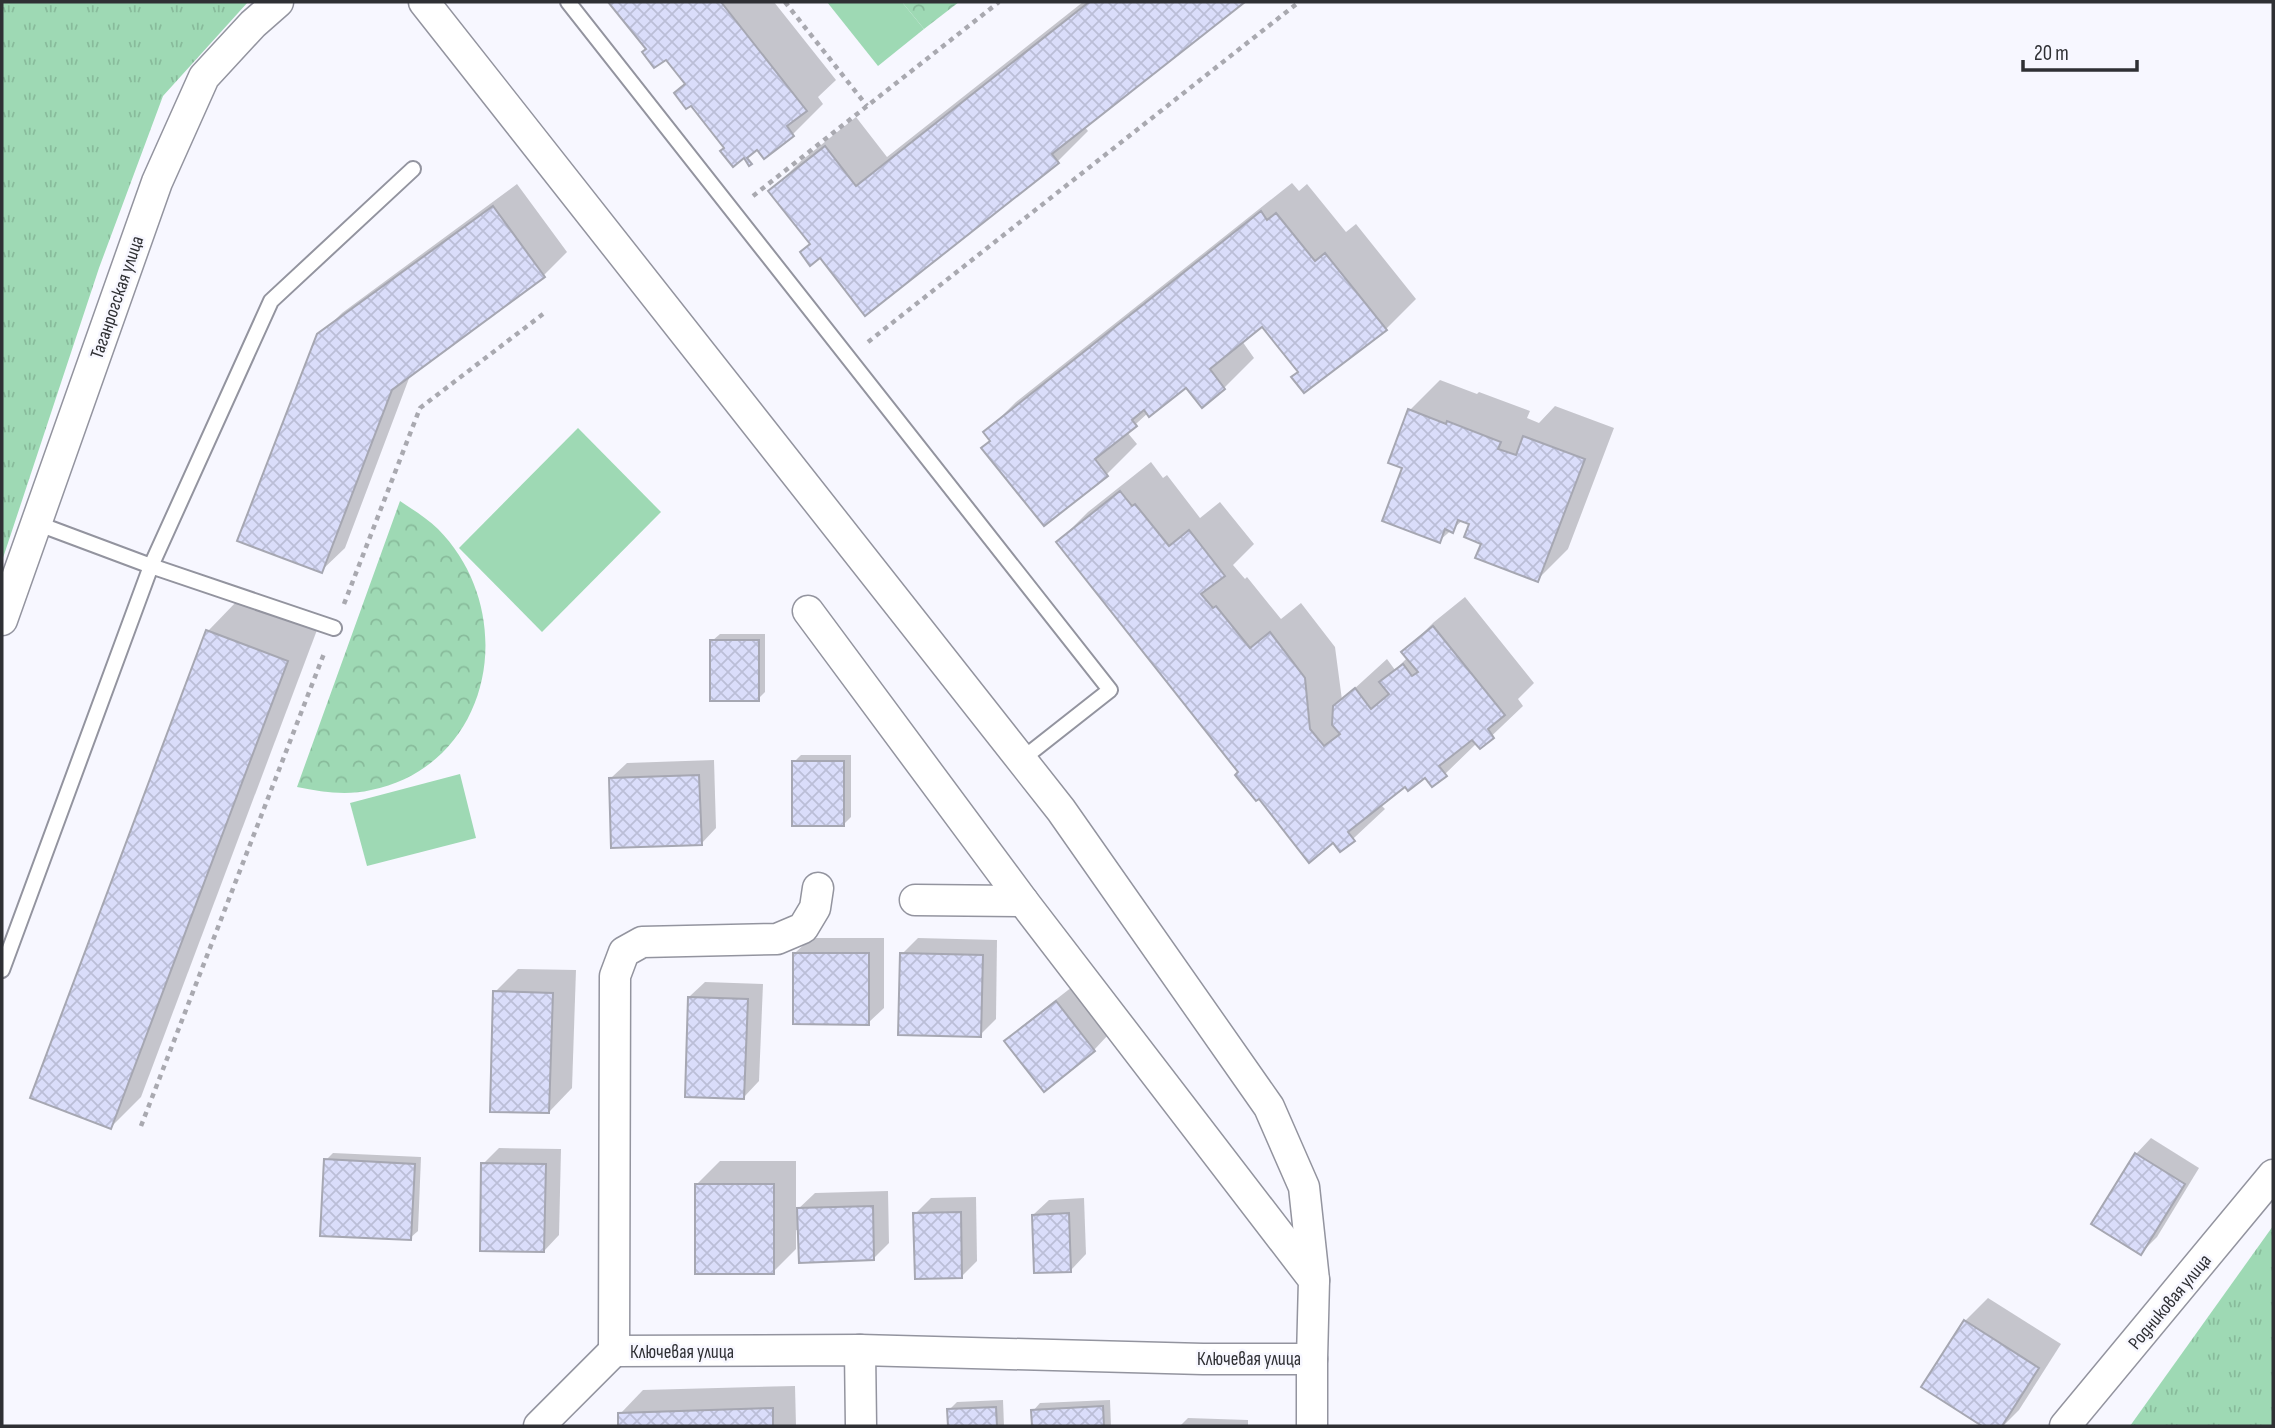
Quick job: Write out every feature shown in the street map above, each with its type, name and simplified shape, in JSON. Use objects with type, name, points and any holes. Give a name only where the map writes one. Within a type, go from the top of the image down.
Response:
[{"type":"street","name":"Таганрогская улица","points":[[2,620],[157,182],[204,76],[253,24],[278,2]]},
{"type":"street","points":[[424,2],[1060,810],[1269,1107],[1304,1187],[1314,1280],[1312,1359]]},
{"type":"street","points":[[808,611],[1023,901],[1314,1280]]},
{"type":"street","name":"Ключевая улица","points":[[818,888],[815,908],[803,928],[777,939],[642,942],[624,952],[615,976],[614,1351],[860,1350],[1203,1359],[1312,1359],[1312,1426]]},
{"type":"street","points":[[915,900],[1023,901]]},
{"type":"street","name":"Родниковая улица","points":[[2065,1426],[2273,1175]]},
{"type":"street","points":[[860,1350],[861,1426]]},
{"type":"street","points":[[539,1426],[614,1351]]},
{"type":"lane","points":[[568,2],[1110,691],[1021,760]]},
{"type":"lane","points":[[2,970],[151,566],[271,301],[413,169]]},
{"type":"lane","points":[[36,523],[151,566],[334,628]]},
{"type":"path","points":[[785,2],[867,106]]},
{"type":"path","points":[[733,211],[999,2]]},
{"type":"path","points":[[848,358],[1299,2]]},
{"type":"path","points":[[141,1126],[420,408],[547,311]]},
{"type":"green space","points":[[2,2],[248,2],[163,96],[99,268],[2,561]]},
{"type":"green space","points":[[827,2],[902,2],[924,29],[878,66]]},
{"type":"green space","points":[[902,2],[959,2],[924,29]]},
{"type":"green space","points":[[578,428],[661,512],[542,632],[459,548]]},
{"type":"green space","points":[[400,501],[438,529],[464,563],[480,602],[485,642],[481,682],[468,719],[445,750],[412,775],[371,790],[352,793],[297,787]]},
{"type":"green space","points":[[460,774],[476,838],[367,866],[350,803]]},
{"type":"green space","points":[[2273,1226],[2273,1426],[2130,1426]]},
{"type":"building","points":[[608,2],[721,2],[807,111],[787,126],[794,136],[764,159],[757,150],[747,158],[752,164],[749,166],[744,158],[733,167],[720,151],[724,148],[691,106],[686,109],[674,93],[685,84],[666,60],[654,68],[642,52],[646,49]]},
{"type":"building","points":[[1089,2],[1245,2],[1052,154],[1059,163],[865,316],[820,258],[810,266],[800,252],[810,244],[768,191],[825,146],[856,186]]},
{"type":"building","points":[[493,206],[545,277],[392,390],[322,573],[237,541],[317,334]]},
{"type":"building","points":[[1261,211],[1267,220],[1276,213],[1315,261],[1325,253],[1387,330],[1304,393],[1291,377],[1298,372],[1262,327],[1210,369],[1225,389],[1202,408],[1186,388],[1149,417],[1144,410],[1132,420],[1137,426],[1095,459],[1108,476],[1044,526],[981,448],[990,441],[983,432]]},
{"type":"building","points":[[1408,409],[1501,442],[1498,449],[1516,455],[1523,436],[1585,459],[1538,582],[1475,558],[1481,544],[1464,537],[1469,524],[1458,520],[1453,533],[1445,529],[1440,543],[1382,521],[1402,468],[1388,463]]},
{"type":"building","points":[[1120,491],[1132,506],[1135,504],[1169,546],[1189,530],[1225,576],[1201,594],[1213,608],[1216,606],[1250,648],[1270,632],[1305,678],[1310,729],[1324,746],[1340,734],[1332,725],[1333,706],[1355,688],[1371,709],[1389,694],[1379,682],[1403,664],[1412,676],[1418,672],[1401,652],[1433,626],[1505,715],[1488,729],[1494,738],[1480,749],[1472,740],[1439,766],[1447,776],[1432,787],[1425,778],[1408,791],[1405,787],[1348,832],[1355,841],[1340,852],[1333,843],[1309,863],[1259,799],[1256,801],[1235,775],[1238,772],[1056,542]]},
{"type":"building","points":[[206,630],[288,661],[111,1129],[30,1098]]},
{"type":"building","points":[[710,640],[759,640],[759,701],[710,701]]},
{"type":"building","points":[[792,761],[844,761],[844,826],[792,826]]},
{"type":"building","points":[[699,775],[702,845],[611,848],[609,778]]},
{"type":"building","points":[[793,953],[869,953],[869,1025],[793,1024]]},
{"type":"building","points":[[900,953],[983,955],[981,1037],[898,1035]]},
{"type":"building","points":[[493,991],[553,993],[549,1113],[490,1112]]},
{"type":"building","points":[[688,997],[748,999],[744,1099],[685,1097]]},
{"type":"building","points":[[1056,1001],[1095,1051],[1044,1092],[1004,1041]]},
{"type":"building","points":[[2135,1153],[2185,1184],[2141,1255],[2091,1224]]},
{"type":"building","points":[[324,1159],[415,1164],[411,1240],[320,1236]]},
{"type":"building","points":[[481,1163],[546,1164],[544,1252],[480,1251]]},
{"type":"building","points":[[695,1184],[774,1184],[774,1274],[695,1274]]},
{"type":"building","points":[[873,1206],[874,1260],[799,1263],[797,1208]]},
{"type":"building","points":[[961,1212],[962,1278],[915,1279],[913,1213]]},
{"type":"building","points":[[1069,1213],[1071,1272],[1034,1273],[1032,1215]]},
{"type":"building","points":[[1964,1320],[2039,1368],[2002,1426],[1982,1426],[1921,1387]]},
{"type":"building","points":[[1103,1406],[1104,1426],[1032,1426],[1031,1410]]},
{"type":"building","points":[[996,1407],[997,1426],[948,1426],[947,1409]]},
{"type":"building","points":[[773,1408],[773,1426],[618,1426],[618,1413]]}]
